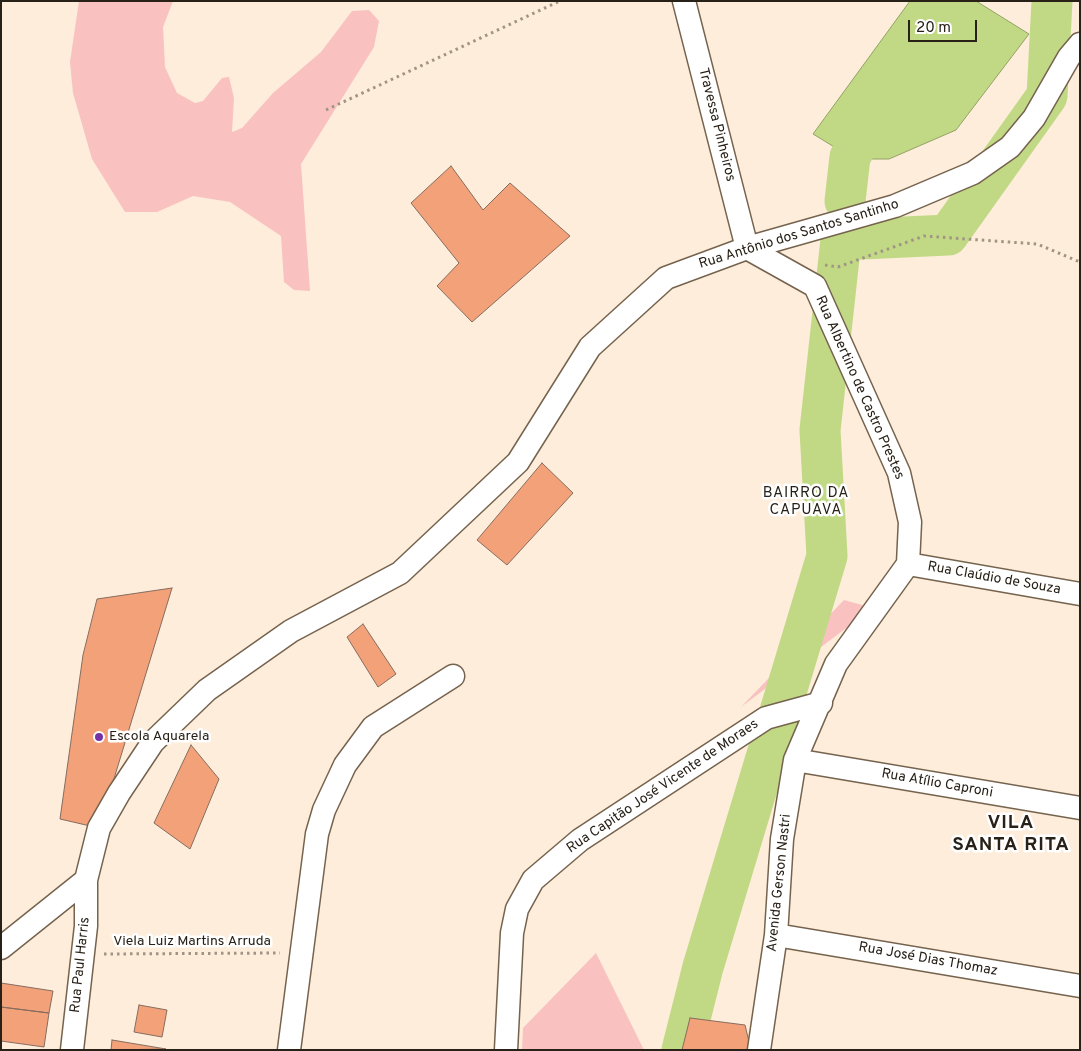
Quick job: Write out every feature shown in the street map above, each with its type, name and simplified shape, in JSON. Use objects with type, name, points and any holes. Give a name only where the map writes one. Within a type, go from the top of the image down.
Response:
[{"type":"street","name":"Travessa Pinheiros","points":[[684,1],[747,248]]},
{"type":"street","name":"Rua Antônio dos Santos Santinho","points":[[86,880],[99,828],[119,793],[153,742],[207,690],[291,631],[400,574],[518,462],[590,347],[666,278],[747,248],[895,206],[973,172],[1010,147],[1034,118],[1047,96],[1076,58],[1080,28]]},
{"type":"street","name":"Rua Albertino de Castro Prestes","points":[[747,248],[814,286],[899,473],[910,522],[908,564]]},
{"type":"street","name":"Rua Claúdio de Souza","points":[[908,564],[1080,594]]},
{"type":"street","name":"Avenida Gerson Nastri","points":[[759,1050],[776,935],[782,839],[795,760],[821,703],[836,664],[908,564]]},
{"type":"street","points":[[289,1050],[317,834],[324,810],[344,765],[373,728],[453,676]]},
{"type":"street","name":"Rua Capitão José Vicente de Moraes","points":[[506,1050],[512,933],[517,909],[533,880],[580,840],[766,718],[821,703]]},
{"type":"street","name":"Rua Atílio Caproni","points":[[795,760],[1080,808]]},
{"type":"street","points":[[1,948],[86,880]]},
{"type":"street","name":"Rua Paul Harris","points":[[72,1050],[86,926],[86,880]]},
{"type":"street","name":"Rua José Dias Thomaz","points":[[776,935],[1080,986]]},
{"type":"path","points":[[326,110],[560,1]]},
{"type":"path","points":[[820,264],[838,267],[924,236],[1037,244],[1080,262]]},
{"type":"path","name":"Viela Luiz Martins Arruda","points":[[83,954],[301,953]]},
{"type":"shaded area","points":[[79,1],[173,1],[163,27],[165,67],[177,93],[195,103],[203,101],[222,78],[229,77],[234,98],[232,132],[242,128],[273,93],[321,52],[352,11],[369,10],[379,21],[374,47],[301,164],[310,291],[294,290],[284,282],[281,236],[230,202],[193,196],[157,212],[125,212],[92,159],[73,93],[70,62]]},
{"type":"shaded area","points":[[910,1],[976,1],[1029,34],[956,130],[889,159],[854,159],[813,134]]},
{"type":"shaded area","points":[[844,600],[873,608],[741,707]]},
{"type":"shaded area","points":[[596,953],[644,1050],[522,1050],[523,1028]]},
{"type":"building","points":[[451,166],[483,210],[510,183],[570,236],[472,322],[437,286],[459,263],[411,203]]},
{"type":"building","points":[[542,463],[573,493],[507,565],[477,540]]},
{"type":"building","name":"Escola Aquarela","points":[[172,588],[99,828],[60,819],[83,655],[97,599]]},
{"type":"building","points":[[363,624],[396,674],[378,687],[347,637]]},
{"type":"building","points":[[191,745],[219,779],[190,849],[154,823]]},
{"type":"building","points":[[1,983],[53,991],[49,1013],[1,1007]]},
{"type":"building","points":[[139,1005],[167,1010],[162,1037],[134,1032]]},
{"type":"building","points":[[1,1007],[49,1013],[44,1047],[1,1041]]},
{"type":"building","points":[[690,1018],[745,1025],[751,1050],[682,1050]]},
{"type":"building","points":[[112,1040],[166,1049],[111,1050]]},
{"type":"waterway","points":[[682,1050],[703,967],[827,556],[820,430],[841,240],[948,235],[1047,96],[1052,1]]},
{"type":"waterway","points":[[845,201],[850,157],[864,131]]},
{"type":"place","name":"Escola Aquarela","points":[[99,737]]},
{"type":"district","name":"BAIRRO DA CAPUAVA","points":[[806,502]]},
{"type":"district","name":"VILA SANTA RITA","points":[[1011,835]]}]
